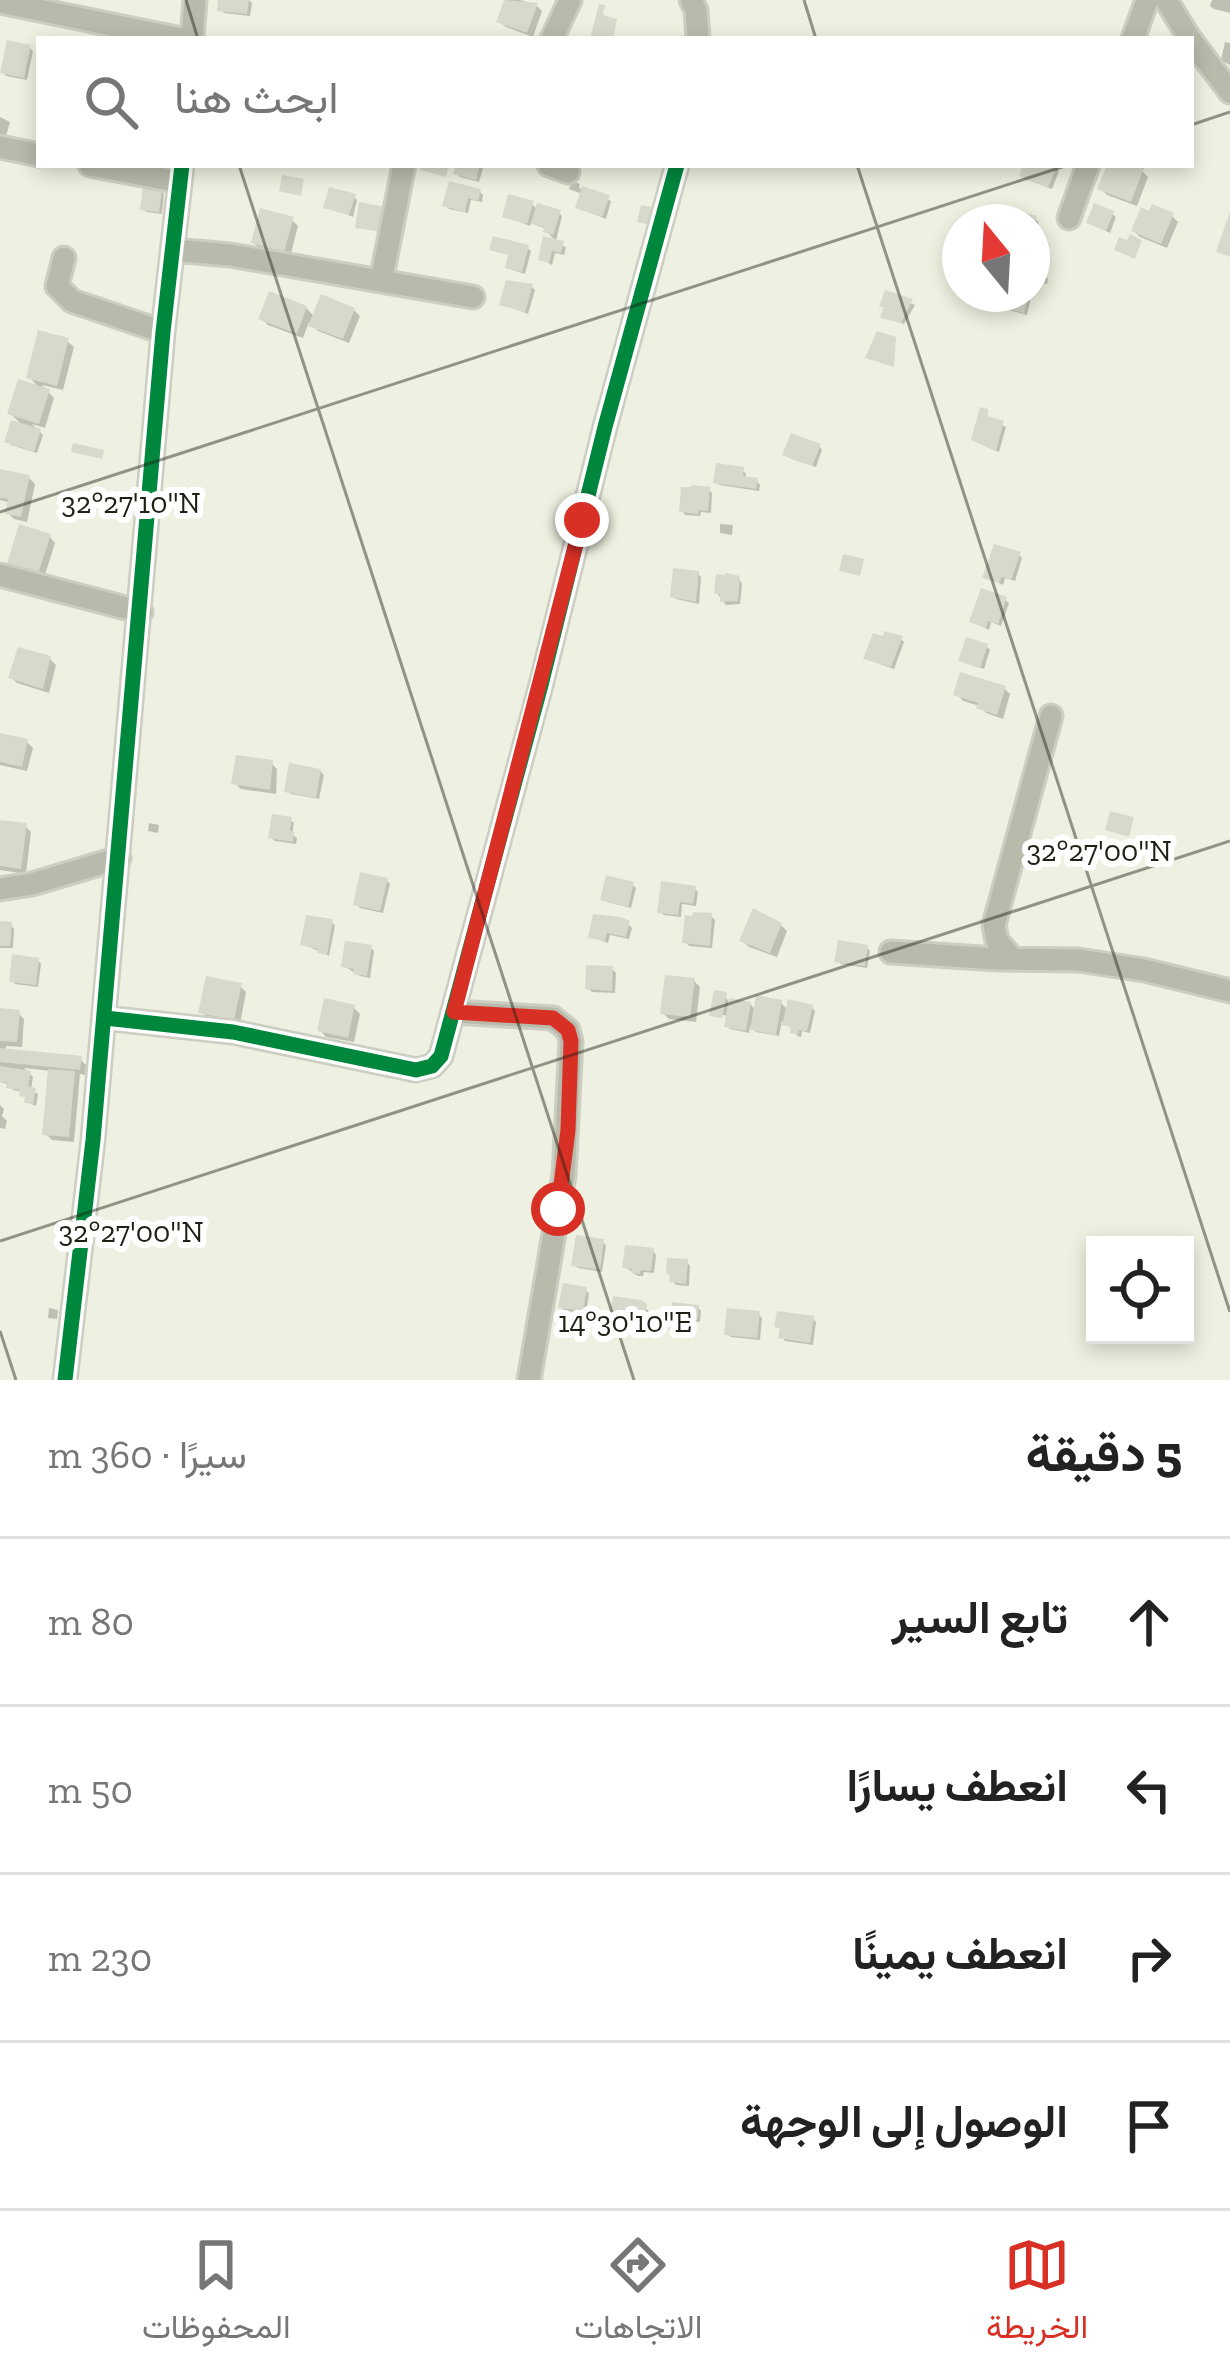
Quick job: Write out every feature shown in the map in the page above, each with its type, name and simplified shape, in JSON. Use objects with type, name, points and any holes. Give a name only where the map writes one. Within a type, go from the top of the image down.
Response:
[{"type":"street","points":[[192,36],[195,0]]},
{"type":"street","points":[[553,36],[570,0]]},
{"type":"street","points":[[691,0],[698,36]]},
{"type":"street","points":[[1134,36],[1147,0]]},
{"type":"street","points":[[1166,0],[1189,36]]},
{"type":"street","points":[[0,2],[166,36]]},
{"type":"street","points":[[1194,43],[1230,92]]},
{"type":"street","points":[[0,147],[36,154]]},
{"type":"street","points":[[65,1380],[104,1018],[181,174],[120,168]]},
{"type":"street","points":[[381,281],[403,168]]},
{"type":"street","points":[[104,1018],[233,1033],[416,1070],[432,1066],[442,1056],[675,168]]},
{"type":"street","points":[[1069,218],[1087,168]]},
{"type":"street","points":[[174,250],[473,297]]},
{"type":"street","points":[[64,258],[57,286],[73,301],[163,332]]},
{"type":"street","points":[[0,574],[141,612]]},
{"type":"street","points":[[1013,959],[997,941],[994,925],[1051,716]]},
{"type":"street","points":[[0,889],[119,858]]},
{"type":"street","points":[[891,952],[1113,964],[1230,992]]},
{"type":"street","points":[[454,1012],[553,1018],[568,1030],[571,1041],[564,1175],[529,1380]]},
{"type":"building","points":[[218,0],[249,0],[247,14],[217,11]]},
{"type":"building","points":[[504,0],[538,3],[527,33],[496,22]]},
{"type":"building","points":[[599,4],[605,5],[603,15],[617,19],[614,36],[591,36]]},
{"type":"building","points":[[7,40],[31,45],[24,78],[0,73]]},
{"type":"building","points":[[421,168],[448,168],[446,177]]},
{"type":"building","points":[[455,168],[479,168],[476,180],[453,174]]},
{"type":"building","points":[[1022,168],[1056,168],[1048,188],[1019,176]]},
{"type":"building","points":[[1106,168],[1144,168],[1131,202],[1097,189]]},
{"type":"building","points":[[282,175],[304,179],[301,196],[279,191]]},
{"type":"building","points":[[449,181],[481,189],[478,201],[468,198],[465,212],[442,206]]},
{"type":"building","points":[[143,186],[162,188],[159,212],[140,210]]},
{"type":"building","points":[[582,186],[610,195],[602,217],[575,208]]},
{"type":"building","points":[[329,187],[356,194],[349,215],[323,208]]},
{"type":"building","points":[[508,194],[534,201],[527,224],[502,217]]},
{"type":"building","points":[[359,202],[387,207],[383,232],[355,228]]},
{"type":"building","points":[[537,203],[561,210],[553,235],[531,224]]},
{"type":"building","points":[[1094,203],[1114,211],[1106,231],[1086,223]]},
{"type":"building","points":[[1152,204],[1174,213],[1161,244],[1131,231],[1141,207],[1149,211]]},
{"type":"building","points":[[641,205],[657,208],[653,225],[637,222]]},
{"type":"building","points":[[260,208],[294,217],[284,252],[251,243]]},
{"type":"building","points":[[1230,212],[1230,257],[1216,252]]},
{"type":"building","points":[[1130,234],[1142,240],[1135,259],[1114,250],[1119,237],[1127,240]]},
{"type":"building","points":[[493,236],[529,245],[522,272],[505,268],[508,255],[489,250]]},
{"type":"building","points":[[543,236],[564,241],[561,253],[552,251],[549,263],[538,260]]},
{"type":"building","points":[[506,280],[533,284],[525,312],[499,305]]},
{"type":"building","points":[[885,290],[913,299],[901,323],[880,318]]},
{"type":"building","points":[[269,291],[307,306],[297,334],[258,319]]},
{"type":"building","points":[[321,294],[355,308],[343,339],[308,326]]},
{"type":"building","points":[[38,330],[69,338],[57,386],[26,378]]},
{"type":"building","points":[[877,331],[896,337],[894,367],[865,358]]},
{"type":"building","points":[[18,379],[50,389],[39,424],[7,414]]},
{"type":"building","points":[[980,407],[988,409],[988,416],[1004,421],[996,451],[971,440]]},
{"type":"building","points":[[11,420],[41,429],[34,452],[4,442]]},
{"type":"building","points":[[791,433],[821,444],[812,466],[782,455]]},
{"type":"building","points":[[73,443],[104,450],[102,459],[71,452]]},
{"type":"building","points":[[716,463],[744,467],[743,476],[758,478],[756,489],[713,483]]},
{"type":"building","points":[[0,469],[30,475],[21,517],[5,514],[8,499],[0,498]]},
{"type":"building","points":[[681,487],[710,487],[708,511],[679,512]]},
{"type":"building","points":[[19,524],[51,534],[37,577],[6,567]]},
{"type":"building","points":[[994,544],[1021,552],[1011,580],[1002,577],[999,583],[982,578]]},
{"type":"building","points":[[843,554],[864,559],[860,576],[839,571]]},
{"type":"building","points":[[673,568],[699,571],[696,602],[670,597]]},
{"type":"building","points":[[716,574],[740,576],[738,601],[720,602],[720,594],[714,594]]},
{"type":"building","points":[[981,588],[1007,597],[998,624],[988,621],[986,628],[969,622]]},
{"type":"building","points":[[884,631],[903,636],[891,667],[863,659],[873,633],[883,636]]},
{"type":"building","points":[[966,637],[988,644],[980,668],[958,661]]},
{"type":"building","points":[[18,647],[51,656],[43,689],[8,678]]},
{"type":"building","points":[[960,672],[1006,686],[997,715],[953,695]]},
{"type":"building","points":[[0,733],[28,739],[22,767],[0,762]]},
{"type":"building","points":[[236,755],[273,760],[270,790],[231,784]]},
{"type":"building","points":[[289,763],[321,769],[316,798],[284,792]]},
{"type":"building","points":[[1110,811],[1134,817],[1129,837],[1105,830]]},
{"type":"building","points":[[272,814],[292,817],[293,842],[268,838]]},
{"type":"building","points":[[0,820],[27,823],[21,869],[0,866]]},
{"type":"building","points":[[360,872],[388,878],[380,911],[353,905]]},
{"type":"building","points":[[606,875],[634,882],[628,907],[600,900]]},
{"type":"building","points":[[661,881],[696,886],[693,904],[680,902],[678,915],[657,913]]},
{"type":"building","points":[[753,908],[782,923],[770,953],[739,941]]},
{"type":"building","points":[[712,913],[710,946],[682,943],[685,915]]},
{"type":"building","points":[[593,914],[630,921],[626,937],[607,933],[605,941],[588,938]]},
{"type":"building","points":[[306,915],[333,919],[327,955],[300,945]]},
{"type":"building","points":[[0,921],[12,922],[10,946],[0,946]]},
{"type":"building","points":[[838,940],[868,945],[865,966],[834,962]]},
{"type":"building","points":[[345,941],[372,945],[367,976],[341,967]]},
{"type":"building","points":[[12,954],[39,958],[36,985],[9,982]]},
{"type":"building","points":[[586,965],[613,966],[612,991],[585,989]]},
{"type":"building","points":[[665,975],[695,978],[690,1017],[660,1014]]},
{"type":"building","points":[[206,976],[242,983],[234,1020],[198,1013]]},
{"type":"building","points":[[714,990],[727,992],[722,1018],[709,1016]]},
{"type":"building","points":[[756,995],[782,1000],[776,1035],[750,1030]]},
{"type":"building","points":[[324,998],[355,1005],[348,1038],[317,1031]]},
{"type":"building","points":[[729,998],[751,1002],[746,1031],[724,1027]]},
{"type":"building","points":[[788,999],[813,1005],[807,1031],[799,1030],[798,1035],[782,1025]]},
{"type":"building","points":[[0,1008],[20,1010],[17,1042],[0,1041]]},
{"type":"building","points":[[0,1048],[82,1056],[80,1070],[0,1062]]},
{"type":"building","points":[[0,1066],[31,1071],[28,1086],[36,1088],[33,1104],[24,1103],[20,1090],[0,1082]]},
{"type":"building","points":[[48,1069],[75,1071],[69,1137],[42,1135]]},
{"type":"building","points":[[576,1235],[604,1239],[600,1270],[571,1266]]},
{"type":"building","points":[[625,1245],[654,1248],[651,1271],[640,1274],[622,1268]]},
{"type":"building","points":[[667,1258],[688,1259],[686,1284],[669,1282]]},
{"type":"building","points":[[563,1283],[587,1287],[583,1311],[558,1308]]},
{"type":"building","points":[[613,1296],[647,1304],[644,1326],[609,1321]]},
{"type":"building","points":[[672,1302],[699,1305],[689,1331],[669,1330]]},
{"type":"building","points":[[727,1308],[760,1311],[757,1338],[724,1335]]},
{"type":"building","points":[[777,1311],[814,1316],[810,1343],[778,1338]]},
{"type":"cycle path","points":[[65,1380],[93,1140],[163,332],[182,168]]},
{"type":"cycle path","points":[[105,1018],[233,1032],[416,1070],[432,1066],[441,1056],[676,168]]},
{"type":"route","points":[[558,1209],[568,1130],[568,1030],[553,1018],[454,1012],[582,520]]}]
